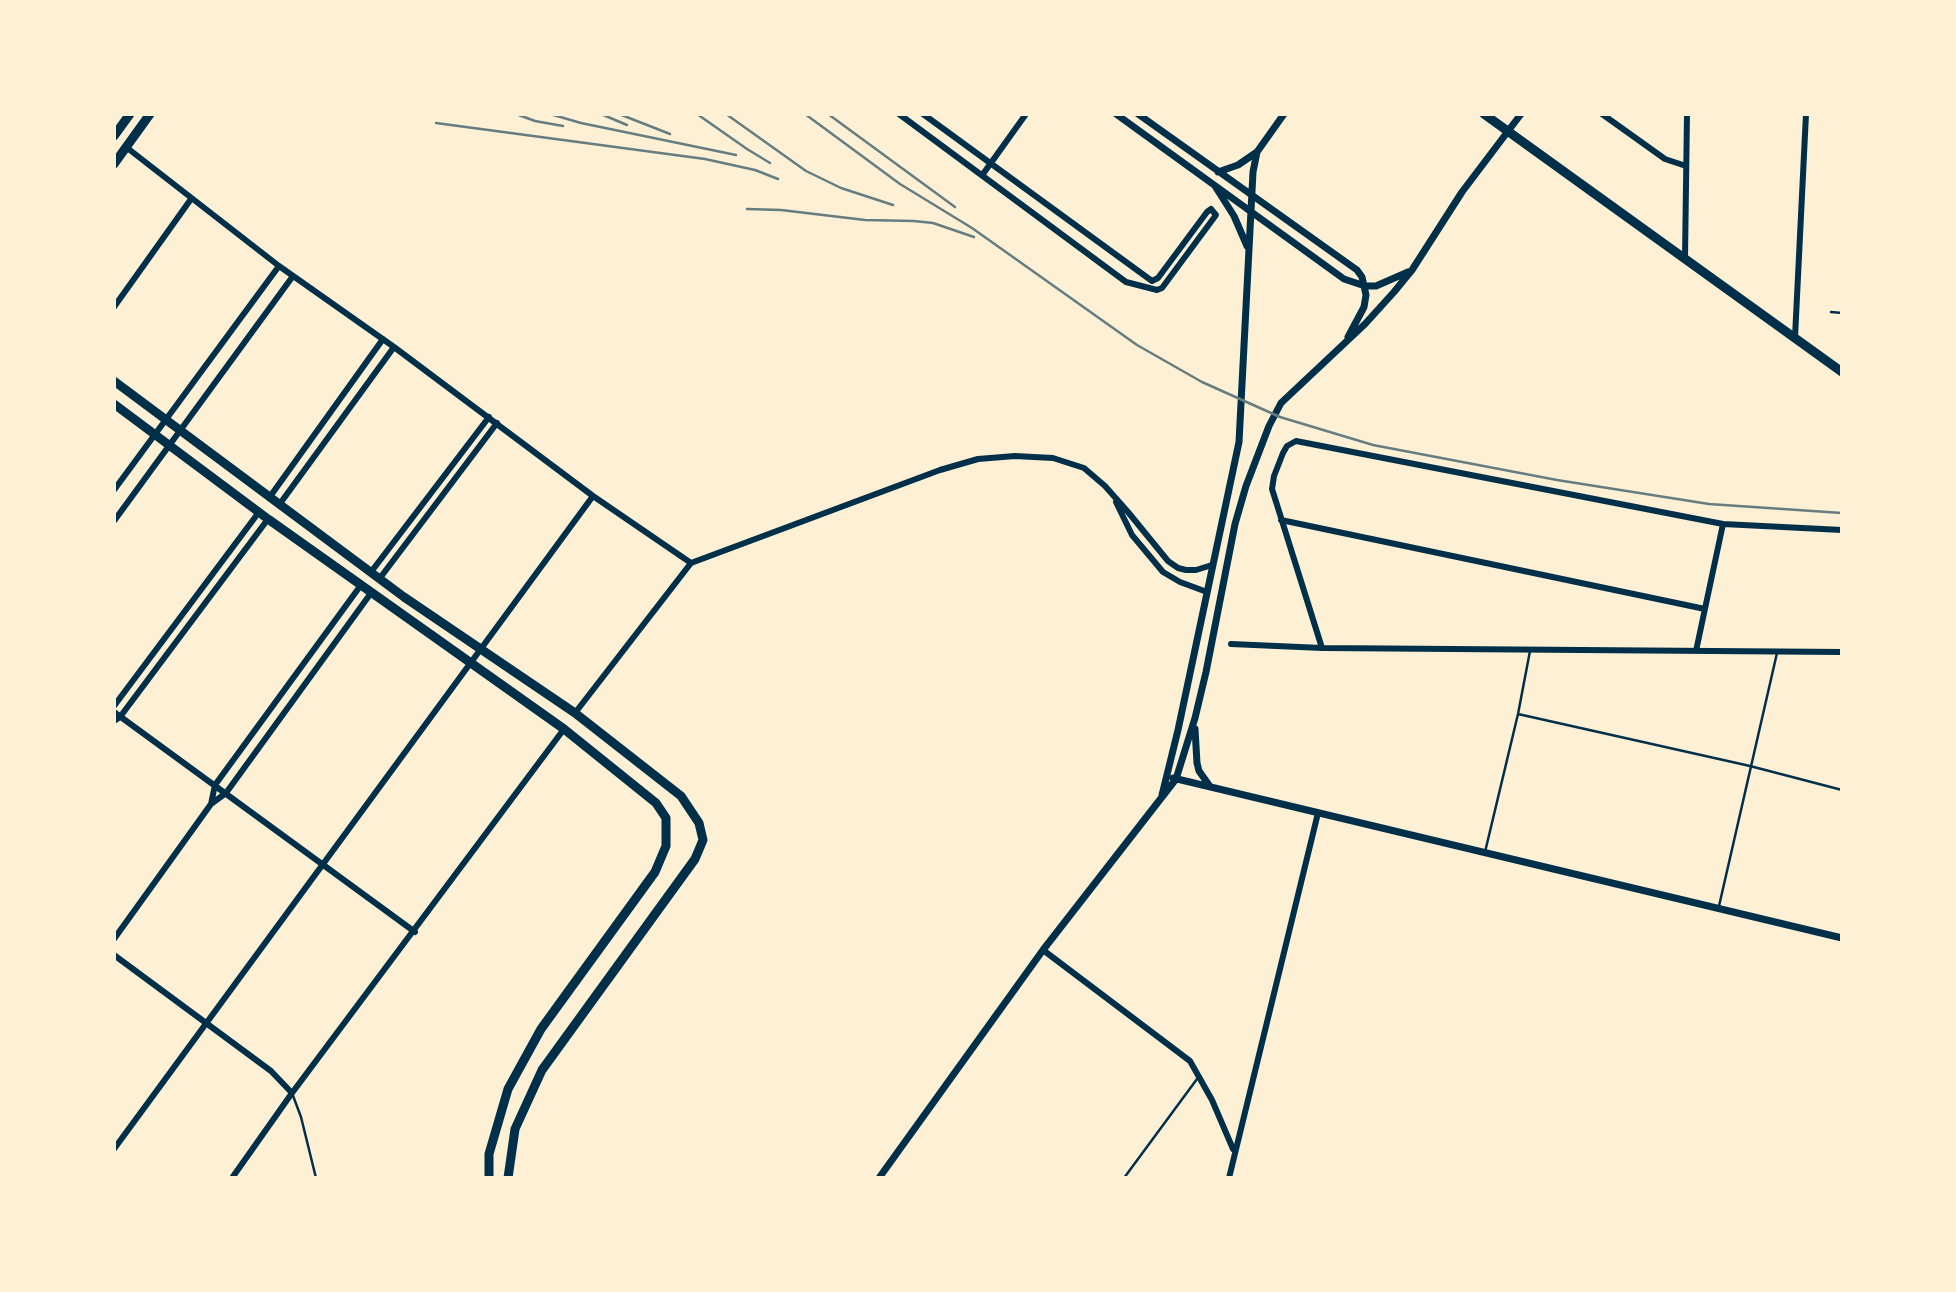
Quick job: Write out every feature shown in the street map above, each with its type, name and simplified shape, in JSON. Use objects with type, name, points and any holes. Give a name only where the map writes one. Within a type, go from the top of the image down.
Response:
[{"type":"main road","points":[[114,136],[130,114]]},
{"type":"main road","points":[[114,164],[150,114]]},
{"type":"main road","points":[[1484,114],[1842,372]]},
{"type":"main road","points":[[114,381],[371,572],[481,651],[575,713],[681,796],[699,823],[703,840],[695,859],[542,1070],[514,1129],[508,1178]]},
{"type":"main road","points":[[114,404],[268,519],[564,729],[656,803],[666,818],[666,846],[655,872],[541,1029],[508,1089],[489,1154],[489,1178]]},
{"type":"street","points":[[898,114],[983,174],[1124,281],[1160,290],[1216,215],[1211,209],[1207,212],[1158,278],[1152,281],[923,114]]},
{"type":"street","points":[[983,174],[1026,114]]},
{"type":"street","points":[[1116,114],[1344,279],[1365,286],[1376,286],[1412,270]]},
{"type":"street","points":[[1138,114],[1350,263],[1362,277],[1366,295],[1364,306],[1345,341]]},
{"type":"street","points":[[1161,797],[1178,730],[1239,442],[1253,172],[1258,152],[1284,114]]},
{"type":"street","points":[[879,1178],[1043,950],[1176,779],[1195,718],[1235,524],[1246,486],[1269,426],[1281,403],[1366,324],[1412,270],[1462,192],[1521,114]]},
{"type":"street","points":[[1602,114],[1665,159],[1686,166]]},
{"type":"street","points":[[1685,257],[1687,114]]},
{"type":"street","points":[[1794,337],[1806,114]]},
{"type":"street","points":[[126,147],[279,266],[498,423],[593,496],[691,563]]},
{"type":"street","points":[[1218,172],[1238,165],[1258,152]]},
{"type":"street","points":[[1213,182],[1234,216],[1248,247]]},
{"type":"street","points":[[114,307],[191,199]]},
{"type":"street","points":[[114,489],[279,266]]},
{"type":"street","points":[[114,521],[293,276]]},
{"type":"street","points":[[269,498],[383,340]]},
{"type":"street","points":[[279,505],[394,347]]},
{"type":"street","points":[[371,572],[489,417]]},
{"type":"street","points":[[380,578],[498,423]]},
{"type":"street","points":[[1322,648],[1272,489],[1283,453],[1287,446],[1297,441],[1723,524],[1842,530]]},
{"type":"street","points":[[575,713],[691,563],[940,470],[978,459],[1015,456],[1053,458],[1084,468],[1114,497],[1162,555],[1178,568],[1196,570],[1212,565]]},
{"type":"street","points":[[114,1149],[593,496]]},
{"type":"street","points":[[1114,497],[1132,535],[1163,572],[1207,592]]},
{"type":"street","points":[[114,706],[259,512]]},
{"type":"street","points":[[268,519],[116,717],[215,785],[415,932]]},
{"type":"street","points":[[1280,520],[1705,609]]},
{"type":"street","points":[[1696,651],[1723,524]]},
{"type":"street","points":[[211,804],[215,785],[361,586]]},
{"type":"street","points":[[114,939],[211,804],[226,793],[371,593]]},
{"type":"street","points":[[1231,644],[1322,648],[1842,652]]},
{"type":"street","points":[[1195,718],[1196,763],[1209,785]]},
{"type":"street","points":[[232,1178],[292,1093],[415,932],[564,729]]},
{"type":"street","points":[[1165,776],[1842,938]]},
{"type":"street","points":[[1229,1178],[1318,813]]},
{"type":"street","points":[[1043,950],[1191,1061],[1234,1151]]},
{"type":"street","points":[[114,955],[208,1022],[271,1071],[292,1093]]},
{"type":"lane","points":[[1831,312],[1842,313]]},
{"type":"lane","points":[[1485,852],[1518,715],[1530,650]]},
{"type":"lane","points":[[1718,909],[1777,650]]},
{"type":"lane","points":[[1518,715],[1749,766],[1842,790]]},
{"type":"lane","points":[[1124,1178],[1199,1076]]},
{"type":"lane","points":[[292,1093],[301,1117],[316,1178]]},
{"type":"railway","points":[[516,114],[563,126]]},
{"type":"railway","points":[[550,114],[581,123],[736,155]]},
{"type":"railway","points":[[601,114],[627,125]]},
{"type":"railway","points":[[619,114],[670,134]]},
{"type":"railway","points":[[697,114],[770,163]]},
{"type":"railway","points":[[726,114],[806,171],[841,188],[893,205]]},
{"type":"railway","points":[[805,114],[900,184],[972,228],[1137,345],[1202,382],[1280,417],[1373,445],[1557,480],[1709,504],[1842,513]]},
{"type":"railway","points":[[828,114],[955,207]]},
{"type":"railway","points":[[436,123],[705,159],[755,170],[778,179]]},
{"type":"railway","points":[[747,209],[781,210],[865,220],[933,223],[974,237]]}]
